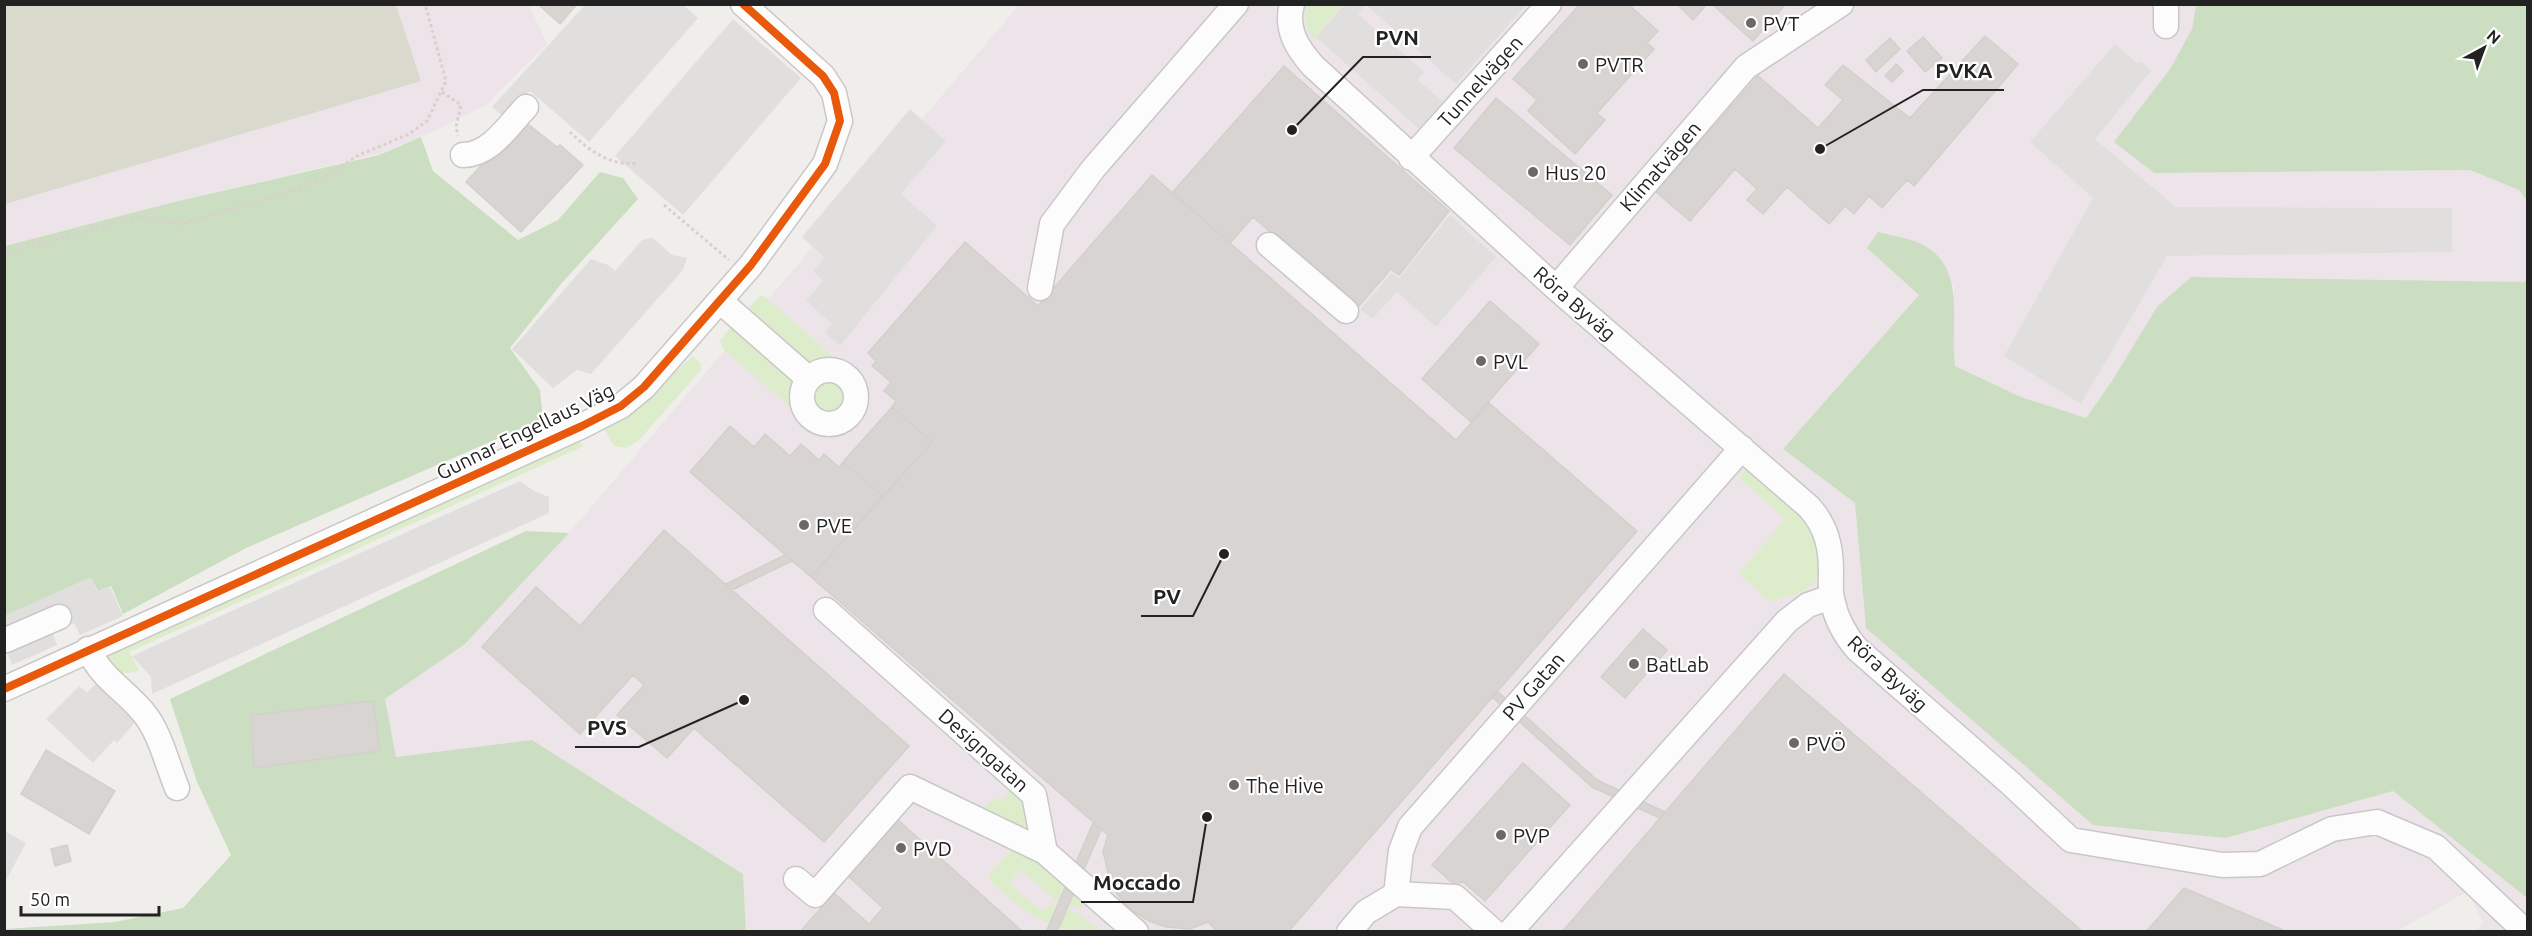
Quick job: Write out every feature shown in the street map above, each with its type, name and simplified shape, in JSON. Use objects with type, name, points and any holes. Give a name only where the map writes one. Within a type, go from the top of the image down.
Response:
[{"type":"street","name":"Gunnar Engellaus Väg","points":[[4,689],[582,426],[621,406],[644,387],[745,273],[825,164],[840,121],[834,93],[823,76],[743,4]]},
{"type":"street","points":[[1040,288],[1052,224],[1094,169],[1236,4]]},
{"type":"street","name":"Röra Byväg","points":[[1292,4],[1289,17],[1297,48],[1313,66],[1556,288],[1809,507],[1820,519],[1828,537],[1831,597],[1838,620],[1857,649],[2009,782],[2071,840],[2222,865],[2260,864],[2332,829],[2377,822],[2436,847],[2524,929]]},
{"type":"street","name":"Tunnelvägen","points":[[1412,158],[1549,4]]},
{"type":"street","name":"Klimatvägen","points":[[1770,51],[1809,4]]},
{"type":"street","name":"Klimatvägen","points":[[1556,288],[1746,67],[1841,4]]},
{"type":"street","points":[[463,155],[476,155],[489,147],[526,107]]},
{"type":"street","points":[[1269,245],[1346,311]]},
{"type":"street","points":[[720,301],[809,379]]},
{"type":"street","name":"PV Gatan","points":[[1396,894],[1401,851],[1410,827],[1742,448]]},
{"type":"street","points":[[1510,932],[1787,621],[1808,605],[1831,597]]},
{"type":"street","name":"Designgatan","points":[[826,610],[1034,795],[1045,852]]},
{"type":"street","points":[[6,640],[59,617]]},
{"type":"street","points":[[88,649],[96,666],[143,712],[159,742],[177,788]]},
{"type":"street","points":[[796,879],[815,895],[910,787],[1045,852],[1136,932]]},
{"type":"street","points":[[1349,932],[1366,912],[1396,894],[1455,897],[1494,932]]},
{"type":"path","points":[[4,255],[138,217],[181,224],[299,189],[326,176],[357,156],[409,134],[427,121],[446,81],[425,4]]},
{"type":"path","points":[[442,92],[461,105],[456,127],[463,155]]},
{"type":"path","points":[[570,132],[590,151],[628,164],[637,163]]},
{"type":"path","points":[[664,205],[745,273]]},
{"type":"shaded area","points":[[5,4],[396,5],[421,81],[5,204]]},
{"type":"shaded area","points":[[1345,4],[1364,6],[1358,14],[1424,72],[1418,80],[1443,102],[1419,129],[1316,37]]},
{"type":"shaded area","points":[[5,5],[529,5],[547,44],[486,105],[435,131],[379,154],[170,203],[5,246]]},
{"type":"shaded area","points":[[585,5],[683,5],[698,18],[589,142],[530,91],[505,118],[492,107]]},
{"type":"shaded area","points":[[1019,5],[2196,5],[2192,29],[2170,69],[2115,142],[2154,173],[2470,170],[2519,190],[2527,201],[2528,280],[2524,282],[2431,281],[2112,381],[2086,418],[2021,397],[1955,366],[1952,345],[1954,286],[1868,248],[1919,295],[1783,449],[1855,503],[1866,628],[2226,838],[2393,791],[2527,898],[2527,931],[2476,931],[2483,923],[2468,891],[2396,932],[746,931],[743,874],[532,740],[396,757],[385,699],[465,644],[569,533]]},
{"type":"shaded area","points":[[1366,5],[1526,5],[1456,84]]},
{"type":"shaded area","points":[[733,19],[801,78],[683,215],[615,156]]},
{"type":"shaded area","points":[[2115,44],[2138,64],[2141,61],[2151,71],[2095,139],[2176,207],[2452,208],[2452,252],[2167,256],[2081,404],[2004,356],[2093,198],[2030,142]]},
{"type":"shaded area","points":[[910,109],[946,141],[901,194],[937,226],[840,346],[825,333],[832,324],[806,301],[823,281],[813,271],[824,257],[802,237]]},
{"type":"shaded area","points":[[1450,215],[1496,257],[1436,327],[1397,292],[1372,319],[1360,309],[1392,273],[1399,278]]},
{"type":"shaded area","points":[[653,238],[672,255],[687,258],[683,270],[591,374],[577,370],[553,388],[512,349],[591,259],[608,265],[615,271],[642,240]]},
{"type":"shaded area","points":[[520,481],[534,491],[549,497],[549,513],[152,694],[151,677],[132,656]]},
{"type":"shaded area","points":[[91,577],[97,591],[110,587],[123,616],[80,635],[74,623],[52,632],[57,645],[12,665],[5,649],[4,616]]},
{"type":"shaded area","points":[[96,684],[136,721],[117,743],[114,740],[93,763],[46,719],[79,686],[87,692]]},
{"type":"shaded area","points":[[4,831],[26,843],[5,882],[4,882]]},
{"type":"green space","points":[[1305,5],[1342,5],[1313,40],[1305,23]]},
{"type":"green space","points":[[2196,5],[2527,5],[2527,201],[2519,190],[2470,170],[2154,173],[2114,142],[2170,69],[2192,29]]},
{"type":"green space","points":[[421,137],[433,171],[518,240],[558,220],[600,172],[623,178],[638,199],[561,284],[510,348],[540,390],[543,419],[246,548],[123,614],[111,586],[98,591],[91,578],[5,616],[5,246],[170,203],[379,155]]},
{"type":"green space","points":[[1878,232],[1914,241],[1932,251],[1943,263],[1950,278],[1953,294],[1955,366],[2021,397],[2086,418],[2112,381],[2157,307],[2191,277],[2524,282],[2527,280],[2527,898],[2393,791],[2226,838],[2093,825],[1866,628],[1855,503],[1783,449],[1919,295],[1867,248]]},
{"type":"green space","points":[[761,295],[853,374],[834,365],[814,368],[745,311]]},
{"type":"green space","points":[[733,325],[794,380],[797,389],[794,406],[791,408],[723,349],[720,340]]},
{"type":"green space","points":[[693,356],[701,364],[701,370],[638,441],[626,448],[614,446],[604,428],[627,416]]},
{"type":"green space","points":[[829,378],[843,384],[849,398],[843,412],[829,418],[815,412],[809,398],[815,384]]},
{"type":"green space","points":[[578,440],[584,446],[129,652],[139,670],[118,672],[105,655]]},
{"type":"green space","points":[[1747,469],[1782,498],[1803,520],[1812,533],[1820,561],[1820,574],[1811,586],[1801,592],[1773,601],[1768,600],[1739,574],[1785,519],[1739,478]]},
{"type":"green space","points":[[526,531],[569,533],[465,644],[385,699],[396,757],[532,740],[743,874],[746,932],[5,932],[5,929],[115,922],[183,908],[231,855],[197,782],[170,699]]},
{"type":"green space","points":[[990,770],[1017,794],[1027,815],[1029,826],[1022,829],[984,813],[983,808],[998,795],[996,799],[1002,801],[1009,792]]},
{"type":"green space","points":[[1017,845],[1089,896],[1081,909],[1054,899],[1020,870],[1009,883],[1043,912],[1051,903],[1078,913],[1100,930],[1074,930],[1049,924],[1015,904],[994,885],[989,873]]},
{"type":"building","points":[[538,4],[577,4],[560,24]]},
{"type":"building","name":"PVTR","points":[[1580,4],[1628,4],[1658,31],[1647,43],[1654,49],[1597,113],[1605,120],[1575,154],[1528,111],[1537,100],[1513,79]]},
{"type":"building","name":"PVT","points":[[1677,4],[1707,4],[1693,20]]},
{"type":"building","name":"PVT","points":[[1712,4],[1786,4],[1753,41]]},
{"type":"building","points":[[1985,36],[2018,64],[1914,186],[1907,180],[1882,208],[1869,196],[1854,214],[1845,206],[1829,224],[1787,187],[1763,214],[1747,200],[1757,189],[1735,169],[1690,221],[1656,192],[1758,76],[1818,128],[1843,100],[1825,85],[1843,65],[1910,118]]},
{"type":"building","points":[[1923,37],[1942,58],[1925,72],[1907,51]]},
{"type":"building","points":[[1890,38],[1900,49],[1876,72],[1866,60]]},
{"type":"building","points":[[1896,64],[1903,71],[1892,82],[1885,76]]},
{"type":"building","points":[[1284,66],[1449,211],[1399,275],[1391,269],[1358,307],[1253,217],[1230,243],[1172,193]]},
{"type":"building","name":"Hus 20","points":[[1496,98],[1612,195],[1570,245],[1454,148]]},
{"type":"building","points":[[523,120],[557,147],[560,145],[583,165],[521,232],[466,182]]},
{"type":"building","points":[[1152,175],[1456,440],[1489,403],[1637,531],[1288,932],[1218,932],[1208,922],[1190,929],[1166,927],[1149,921],[1131,910],[1117,894],[1108,873],[1103,851],[1108,835],[811,577],[932,442],[892,407],[896,401],[884,391],[891,382],[872,366],[876,361],[868,353],[965,242],[1038,306]]},
{"type":"building","name":"PVL","points":[[1490,301],[1539,344],[1471,422],[1422,379]]},
{"type":"building","name":"PVE","points":[[892,407],[932,442],[883,496],[843,462]]},
{"type":"building","name":"PVE","points":[[730,426],[754,447],[765,434],[790,456],[801,444],[819,460],[824,454],[839,467],[843,462],[883,496],[811,577],[690,472]]},
{"type":"building","points":[[664,530],[909,746],[824,842],[694,728],[667,758],[617,715],[644,685],[633,675],[580,734],[482,647],[536,587],[580,626]]},
{"type":"building","points":[[785,555],[792,561],[732,590],[726,584]]},
{"type":"building","name":"BatLab","points":[[1643,629],[1667,650],[1625,698],[1601,677]]},
{"type":"building","name":"PVÖ","points":[[1784,674],[2083,932],[1562,932]]},
{"type":"building","points":[[1497,691],[1597,780],[1665,812],[1660,818],[1592,787],[1492,697]]},
{"type":"building","points":[[373,701],[380,751],[254,768],[251,715]]},
{"type":"building","points":[[46,750],[115,791],[89,834],[21,794]]},
{"type":"building","name":"PVP","points":[[1523,763],[1570,805],[1485,901],[1462,881],[1457,887],[1432,865]]},
{"type":"building","name":"PVD","points":[[898,820],[1023,932],[800,932],[834,893],[869,924],[883,908],[848,876]]},
{"type":"building","points":[[1093,823],[1101,830],[1057,932],[1046,932]]},
{"type":"building","points":[[67,845],[71,861],[55,866],[51,849]]},
{"type":"building","points":[[2184,888],[2283,930],[2146,932]]},
{"type":"cycle path","points":[[4,689],[582,426],[621,406],[644,387],[751,265],[825,164],[840,121],[834,93],[823,76],[743,4]]},
{"type":"place","name":"PVT","points":[[1751,23]]},
{"type":"place","name":"PVTR","points":[[1583,64]]},
{"type":"place","name":"PVN","points":[[1292,130]]},
{"type":"place","name":"PVKA","points":[[1820,149]]},
{"type":"place","name":"Hus 20","points":[[1533,172]]},
{"type":"place","name":"PVL","points":[[1481,361]]},
{"type":"place","name":"PVE","points":[[804,525]]},
{"type":"place","name":"PV","points":[[1224,554]]},
{"type":"place","name":"BatLab","points":[[1634,664]]},
{"type":"place","name":"PVS","points":[[744,700]]},
{"type":"place","name":"PVÖ","points":[[1794,743]]},
{"type":"place","name":"The Hive","points":[[1234,785]]},
{"type":"place","name":"Moccado","points":[[1207,817]]},
{"type":"place","name":"PVP","points":[[1501,835]]},
{"type":"place","name":"PVD","points":[[901,848]]}]
